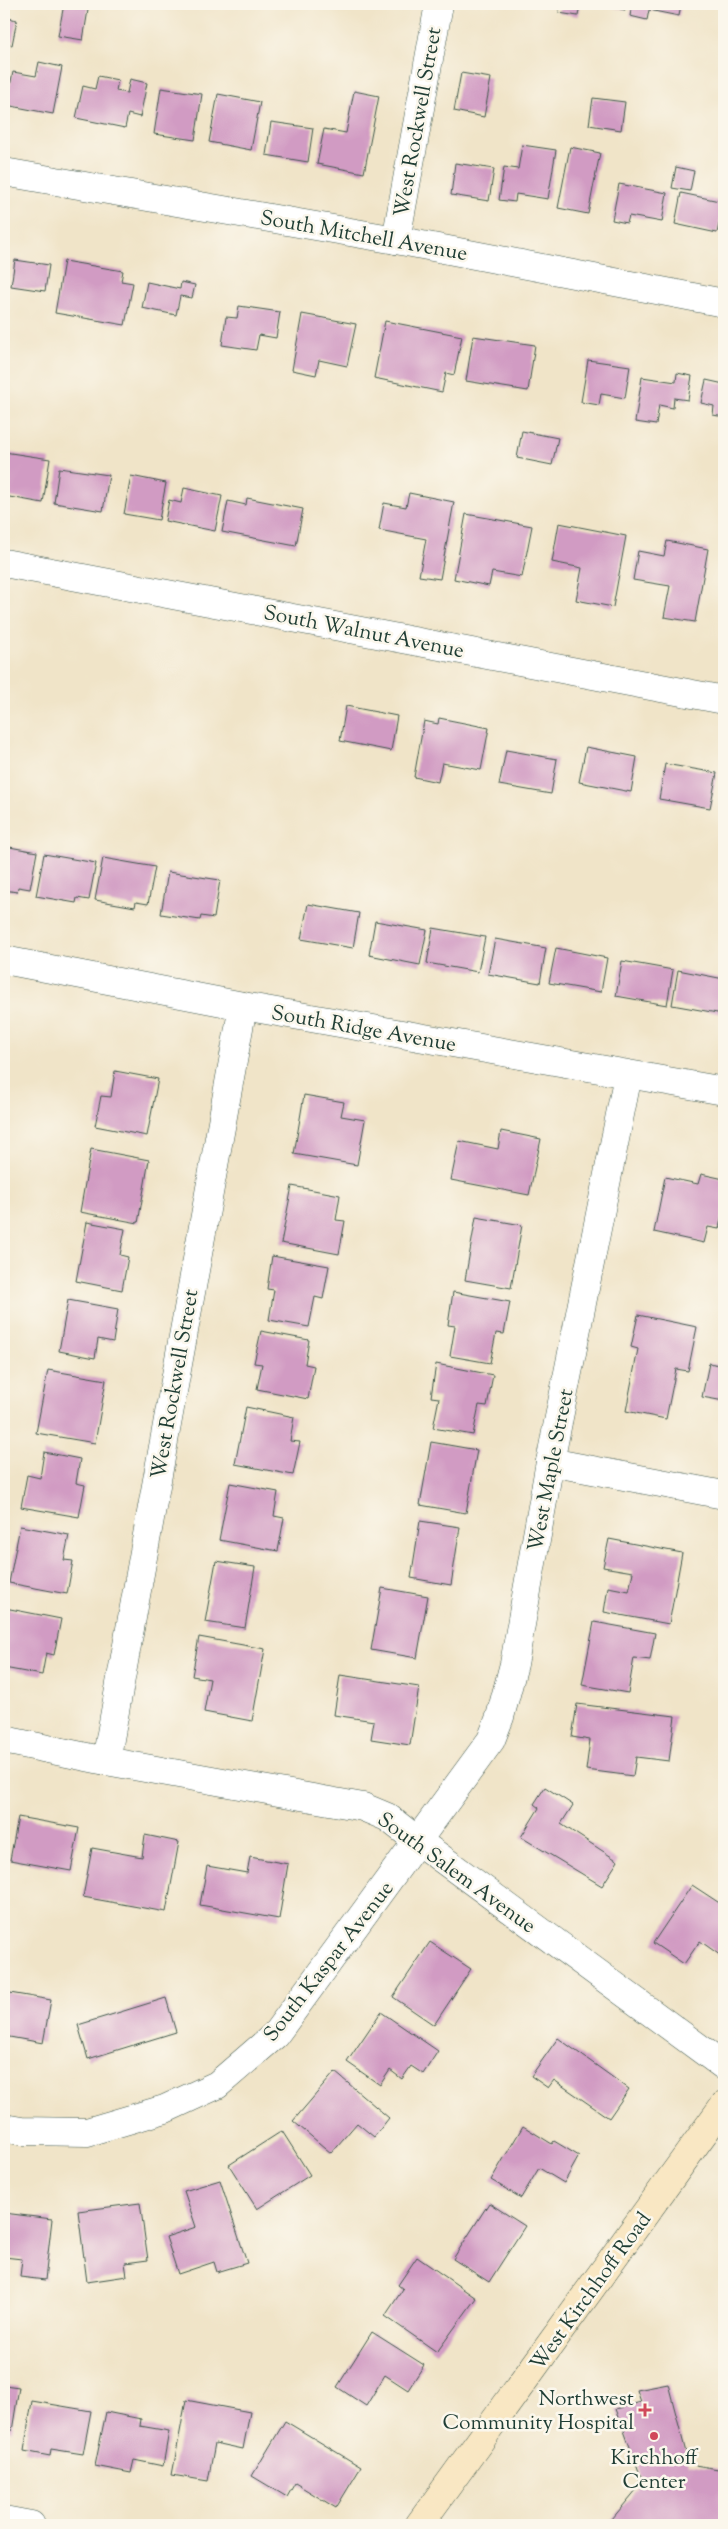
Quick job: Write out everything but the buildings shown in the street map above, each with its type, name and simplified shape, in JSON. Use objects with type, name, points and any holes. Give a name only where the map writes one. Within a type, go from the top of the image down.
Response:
[{"type":"main road","name":"West Kirchhoff Road","points":[[419,2525],[724,2105]]},
{"type":"street","name":"West Rockwell Street","points":[[396,240],[439,4]]},
{"type":"street","name":"South Mitchell Avenue","points":[[4,172],[396,240],[724,304]]},
{"type":"street","name":"South Walnut Avenue","points":[[4,563],[724,700]]},
{"type":"street","name":"South Ridge Avenue","points":[[4,960],[243,1006],[724,1091]]},
{"type":"street","name":"West Rockwell Street","points":[[106,1761],[243,1006]]},
{"type":"street","name":"West Maple Street","points":[[419,1842],[491,1740],[500,1717],[514,1664],[550,1462],[628,1075]]},
{"type":"street","points":[[550,1462],[724,1495]]},
{"type":"street","name":"South Salem Avenue","points":[[4,1740],[106,1761],[362,1807],[388,1817],[419,1842],[724,2066]]},
{"type":"street","name":"South Kaspar Avenue","points":[[4,2128],[21,2131],[87,2132],[165,2109],[217,2085],[276,2035],[419,1842]]},
{"type":"street","points":[[4,2520],[32,2525]]},
{"type":"place","name":"Northwest Community Hospital","points":[[645,2410]]},
{"type":"place","name":"Kirchhoff Center","points":[[654,2436]]}]
